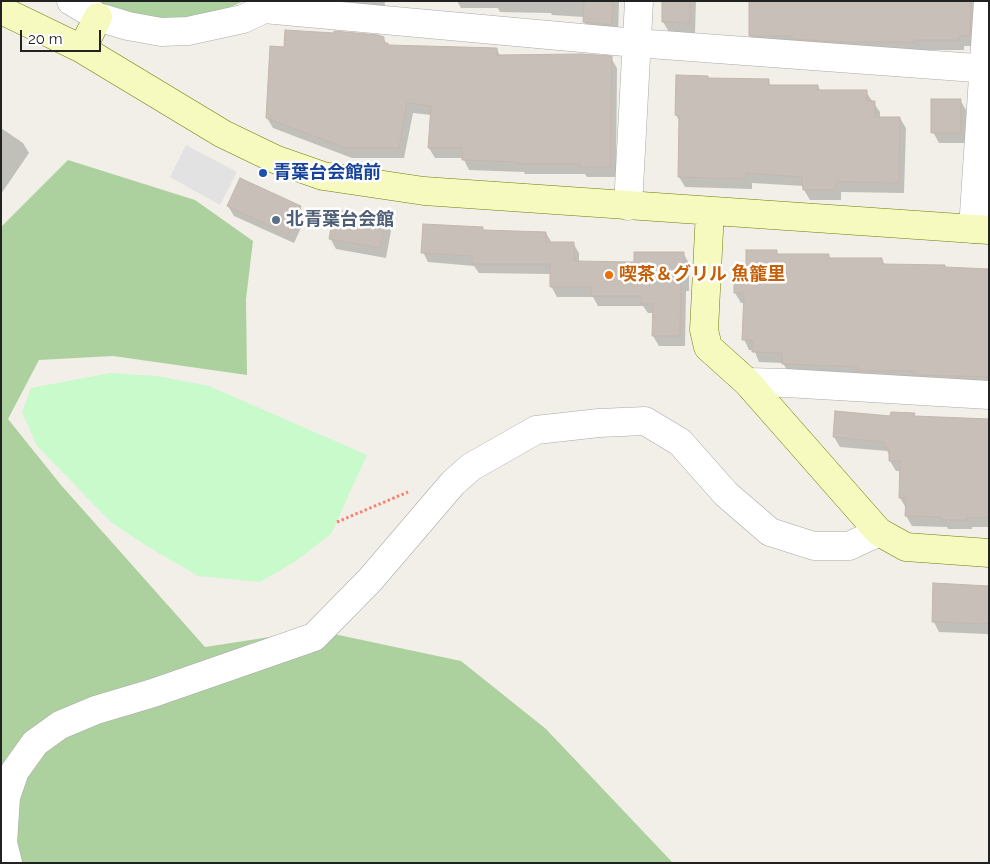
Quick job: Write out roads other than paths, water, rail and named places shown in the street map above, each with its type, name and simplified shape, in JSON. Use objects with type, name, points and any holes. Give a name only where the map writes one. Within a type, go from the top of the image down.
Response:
[{"type":"street","points":[[71,1],[98,17],[128,26],[161,32],[188,31],[243,19],[268,5],[636,43],[986,69]]},
{"type":"street","points":[[628,206],[639,1]]},
{"type":"street","points":[[1,10],[82,49],[223,134],[277,160],[323,176],[424,191],[981,230],[988,1]]},
{"type":"street","points":[[82,49],[98,17]]},
{"type":"street","points":[[710,210],[704,330],[708,346],[747,382],[879,532],[906,547],[989,553]]},
{"type":"street","points":[[747,382],[989,396]]},
{"type":"street","points":[[8,863],[3,843],[6,797],[15,772],[35,743],[60,725],[96,710],[161,690],[314,637],[370,580],[453,483],[471,467],[536,430],[599,423],[645,421],[680,442],[726,494],[770,532],[814,546],[849,546],[879,532]]},
{"type":"place","name":"青葉台会館前","points":[[263,173]]},
{"type":"place","name":"北青葉台会館","points":[[276,220]]},
{"type":"place","name":"喫茶＆グリル 魚籠里","points":[[609,275]]}]
